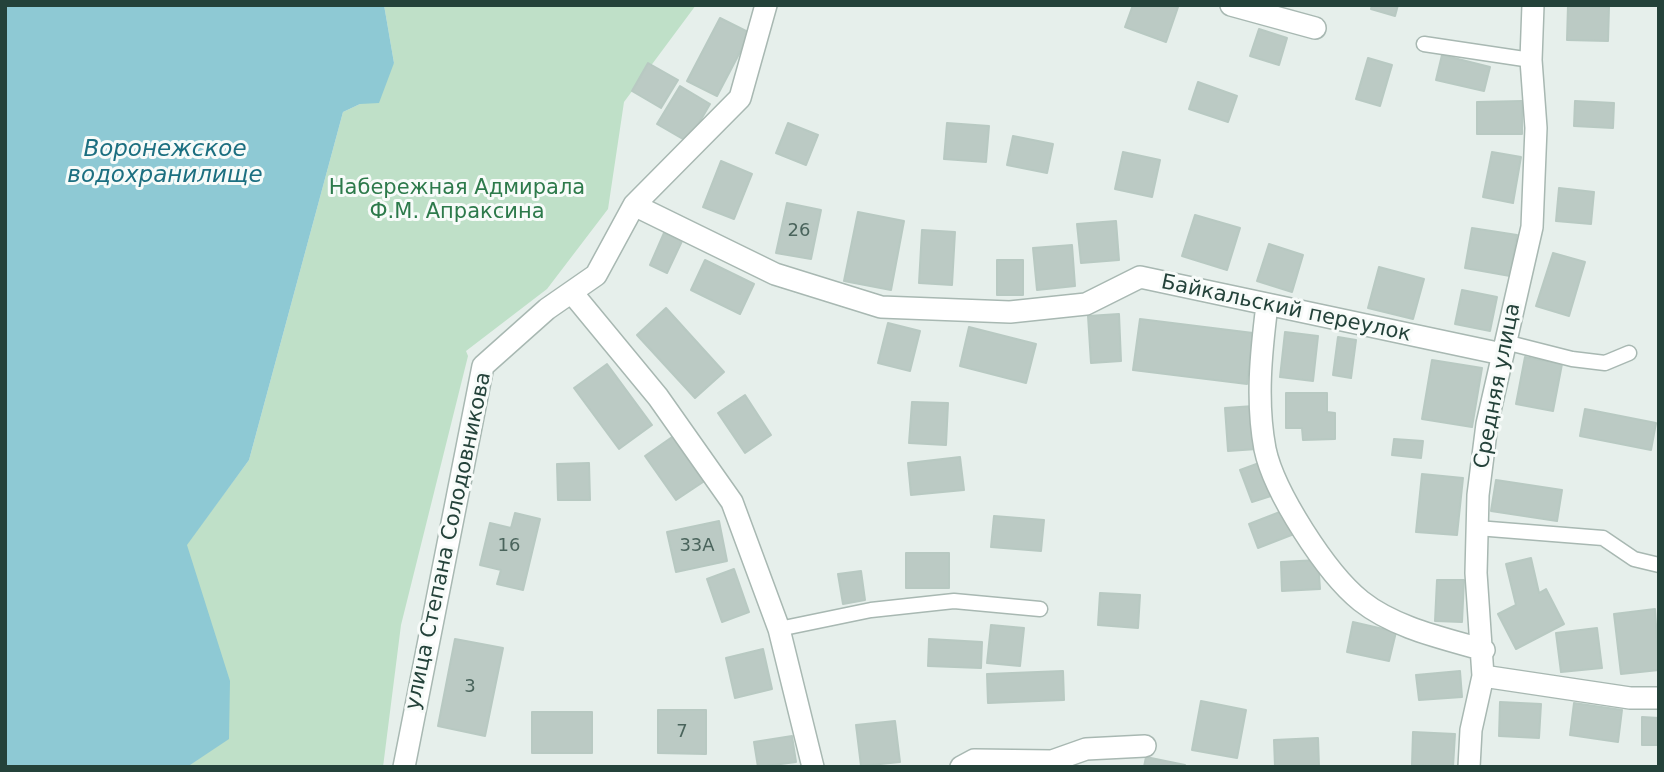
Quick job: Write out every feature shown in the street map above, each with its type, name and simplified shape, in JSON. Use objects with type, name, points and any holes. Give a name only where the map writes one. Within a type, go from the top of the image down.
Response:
[{"type":"street","name":"улица Степана Солодовникова","points":[[404,767],[482,366],[547,309],[573,294],[596,275],[634,205],[740,98],[766,5]]},
{"type":"street","points":[[1231,5],[1315,28]]},
{"type":"street","name":"Средняя улица","points":[[1469,767],[1471,730],[1483,676],[1484,650],[1476,573],[1477,528],[1487,424],[1532,227],[1536,128],[1531,60],[1534,5]]},
{"type":"street","name":"Байкальский переулок","points":[[634,205],[775,274],[881,307],[1010,312],[1086,304],[1140,277],[1266,306],[1504,348]]},
{"type":"street","points":[[573,294],[658,397],[732,502],[779,629],[813,767]]},
{"type":"street","points":[[1266,306],[1259,374],[1265,451],[1290,507],[1322,561],[1361,601],[1413,629],[1484,650]]},
{"type":"street","points":[[1483,676],[1630,698],[1659,698]]},
{"type":"street","points":[[961,767],[974,760],[1052,761],[1086,749],[1145,746]]},
{"type":"lane","points":[[1424,44],[1531,60]]},
{"type":"lane","points":[[1504,348],[1605,363],[1629,353]]},
{"type":"lane","points":[[1477,528],[1603,538],[1633,559],[1659,565]]},
{"type":"lane","points":[[779,629],[871,610],[954,601],[1040,608]]},
{"type":"green space","name":"Набережная Адмирала Ф.М. Апраксина","points":[[384,5],[696,5],[624,102],[608,209],[547,289],[466,351],[468,356],[401,625],[383,767],[187,767],[186,545],[249,460],[343,112],[360,104],[394,63]]},
{"type":"water","name":"Воронежское водохранилище","points":[[5,5],[384,5],[394,63],[379,103],[360,104],[343,112],[249,460],[187,545],[230,681],[229,739],[187,767],[5,767]]},
{"type":"building","points":[[1133,5],[1178,7],[1166,42],[1125,27]]},
{"type":"building","points":[[1372,5],[1398,5],[1395,16],[1371,9]]},
{"type":"building","points":[[1568,5],[1609,7],[1608,41],[1567,40]]},
{"type":"building","points":[[720,18],[750,33],[717,96],[687,81]]},
{"type":"building","points":[[1259,29],[1287,38],[1279,65],[1250,56]]},
{"type":"building","points":[[1442,55],[1490,67],[1484,91],[1436,80]]},
{"type":"building","points":[[1368,58],[1392,65],[1380,106],[1356,99]]},
{"type":"building","points":[[648,63],[678,80],[661,108],[632,91]]},
{"type":"building","points":[[1198,82],[1237,96],[1228,122],[1189,109]]},
{"type":"building","points":[[680,86],[710,104],[688,142],[657,124]]},
{"type":"building","points":[[1522,101],[1522,134],[1477,134],[1477,102]]},
{"type":"building","points":[[1575,101],[1614,103],[1613,128],[1574,126]]},
{"type":"building","points":[[788,123],[818,135],[806,165],[776,153]]},
{"type":"building","points":[[947,123],[989,126],[986,162],[944,159]]},
{"type":"building","points":[[1013,136],[1053,144],[1047,173],[1007,165]]},
{"type":"building","points":[[1123,152],[1160,160],[1152,197],[1115,189]]},
{"type":"building","points":[[1492,152],[1521,157],[1513,203],[1483,197]]},
{"type":"building","points":[[721,161],[752,174],[734,219],[703,207]]},
{"type":"building","points":[[1559,188],[1594,192],[1591,224],[1556,221]]},
{"type":"building","points":[[787,203],[821,210],[811,259],[776,253]]},
{"type":"building","points":[[858,212],[904,221],[891,290],[844,281]]},
{"type":"building","points":[[1195,215],[1240,228],[1227,270],[1182,256]]},
{"type":"building","points":[[1116,221],[1119,260],[1081,263],[1077,224]]},
{"type":"building","points":[[1472,228],[1517,235],[1510,276],[1465,268]]},
{"type":"building","points":[[922,230],[955,232],[952,285],[919,283]]},
{"type":"building","points":[[664,233],[682,241],[667,273],[650,265]]},
{"type":"building","points":[[1269,244],[1303,255],[1292,292],[1257,281]]},
{"type":"building","points":[[1072,245],[1075,286],[1037,290],[1033,248]]},
{"type":"building","points":[[1553,253],[1585,262],[1569,316],[1536,306]]},
{"type":"building","points":[[705,260],[754,284],[740,314],[691,290]]},
{"type":"building","points":[[997,260],[1023,260],[1023,295],[997,295]]},
{"type":"building","points":[[1379,267],[1424,279],[1413,319],[1368,308]]},
{"type":"building","points":[[1462,290],[1497,297],[1490,331],[1455,324]]},
{"type":"building","points":[[666,308],[724,372],[695,398],[637,335]]},
{"type":"building","points":[[1119,314],[1121,361],[1091,363],[1088,316]]},
{"type":"building","points":[[1140,319],[1253,333],[1247,384],[1133,370]]},
{"type":"building","points":[[888,323],[920,331],[910,371],[878,363]]},
{"type":"building","points":[[969,327],[1036,344],[1026,383],[960,366]]},
{"type":"building","points":[[1285,332],[1318,336],[1313,381],[1280,377]]},
{"type":"building","points":[[1338,337],[1356,340],[1351,378],[1333,375]]},
{"type":"building","points":[[1525,357],[1562,364],[1553,411],[1516,404]]},
{"type":"building","points":[[1432,360],[1482,368],[1472,427],[1422,419]]},
{"type":"building","points":[[607,364],[652,425],[619,449],[574,388]]},
{"type":"building","points":[[1286,393],[1327,393],[1327,412],[1335,413],[1335,439],[1303,440],[1302,428],[1286,428]]},
{"type":"building","points":[[745,395],[771,435],[745,453],[718,413]]},
{"type":"building","points":[[912,402],[948,403],[946,445],[909,443]]},
{"type":"building","points":[[1254,406],[1257,449],[1228,451],[1225,408]]},
{"type":"building","points":[[1585,409],[1656,423],[1651,450],[1580,436]]},
{"type":"building","points":[[675,435],[706,480],[676,500],[645,456]]},
{"type":"building","points":[[1394,439],[1423,441],[1421,458],[1392,455]]},
{"type":"building","points":[[960,457],[964,490],[911,495],[908,463]]},
{"type":"building","points":[[1262,462],[1274,495],[1252,502],[1240,470]]},
{"type":"building","points":[[589,463],[590,500],[558,500],[557,464]]},
{"type":"building","points":[[1422,474],[1463,478],[1457,535],[1416,532]]},
{"type":"building","points":[[1496,480],[1562,490],[1557,521],[1491,511]]},
{"type":"building","points":[[1285,510],[1294,534],[1258,548],[1249,524]]},
{"type":"building","points":[[515,513],[540,519],[523,590],[497,584],[501,570],[480,565],[490,523],[511,528]]},
{"type":"building","points":[[994,516],[1044,520],[1041,551],[991,547]]},
{"type":"building","points":[[719,521],[727,561],[676,572],[667,532]]},
{"type":"building","points":[[906,553],[949,553],[949,588],[906,588]]},
{"type":"building","points":[[1531,558],[1539,593],[1546,589],[1564,624],[1516,649],[1498,614],[1516,605],[1506,564]]},
{"type":"building","points":[[1318,560],[1320,589],[1282,591],[1281,562]]},
{"type":"building","points":[[734,569],[749,612],[722,622],[707,579]]},
{"type":"building","points":[[861,571],[865,600],[843,604],[838,574]]},
{"type":"building","points":[[1437,580],[1464,580],[1462,622],[1435,621]]},
{"type":"building","points":[[1100,593],[1140,595],[1138,628],[1098,625]]},
{"type":"building","points":[[1655,609],[1659,670],[1621,674],[1614,614]]},
{"type":"building","points":[[1353,622],[1396,632],[1389,661],[1347,652]]},
{"type":"building","points":[[991,625],[1024,628],[1020,666],[987,663]]},
{"type":"building","points":[[1597,628],[1602,668],[1561,672],[1556,633]]},
{"type":"building","points":[[455,639],[503,648],[485,736],[438,726]]},
{"type":"building","points":[[929,639],[982,642],[981,668],[928,666]]},
{"type":"building","points":[[763,649],[772,689],[735,698],[726,658]]},
{"type":"building","points":[[1063,671],[1064,700],[988,703],[987,674]]},
{"type":"building","points":[[1460,671],[1462,697],[1419,700],[1416,675]]},
{"type":"building","points":[[1201,701],[1246,710],[1237,758],[1192,750]]},
{"type":"building","points":[[1500,702],[1541,704],[1539,738],[1499,736]]},
{"type":"building","points":[[1574,703],[1622,710],[1618,742],[1570,735]]},
{"type":"building","points":[[658,710],[706,710],[706,754],[658,753]]},
{"type":"building","points":[[532,712],[592,712],[592,753],[532,753]]},
{"type":"building","points":[[1642,717],[1659,718],[1659,745],[1642,745]]},
{"type":"building","points":[[895,721],[900,762],[861,766],[856,725]]},
{"type":"building","points":[[1413,732],[1455,734],[1453,767],[1412,765]]},
{"type":"building","points":[[792,736],[796,762],[758,767],[754,742]]},
{"type":"building","points":[[1318,738],[1319,767],[1275,767],[1274,740]]},
{"type":"building","points":[[1146,757],[1185,765],[1185,767],[1144,767]]}]
